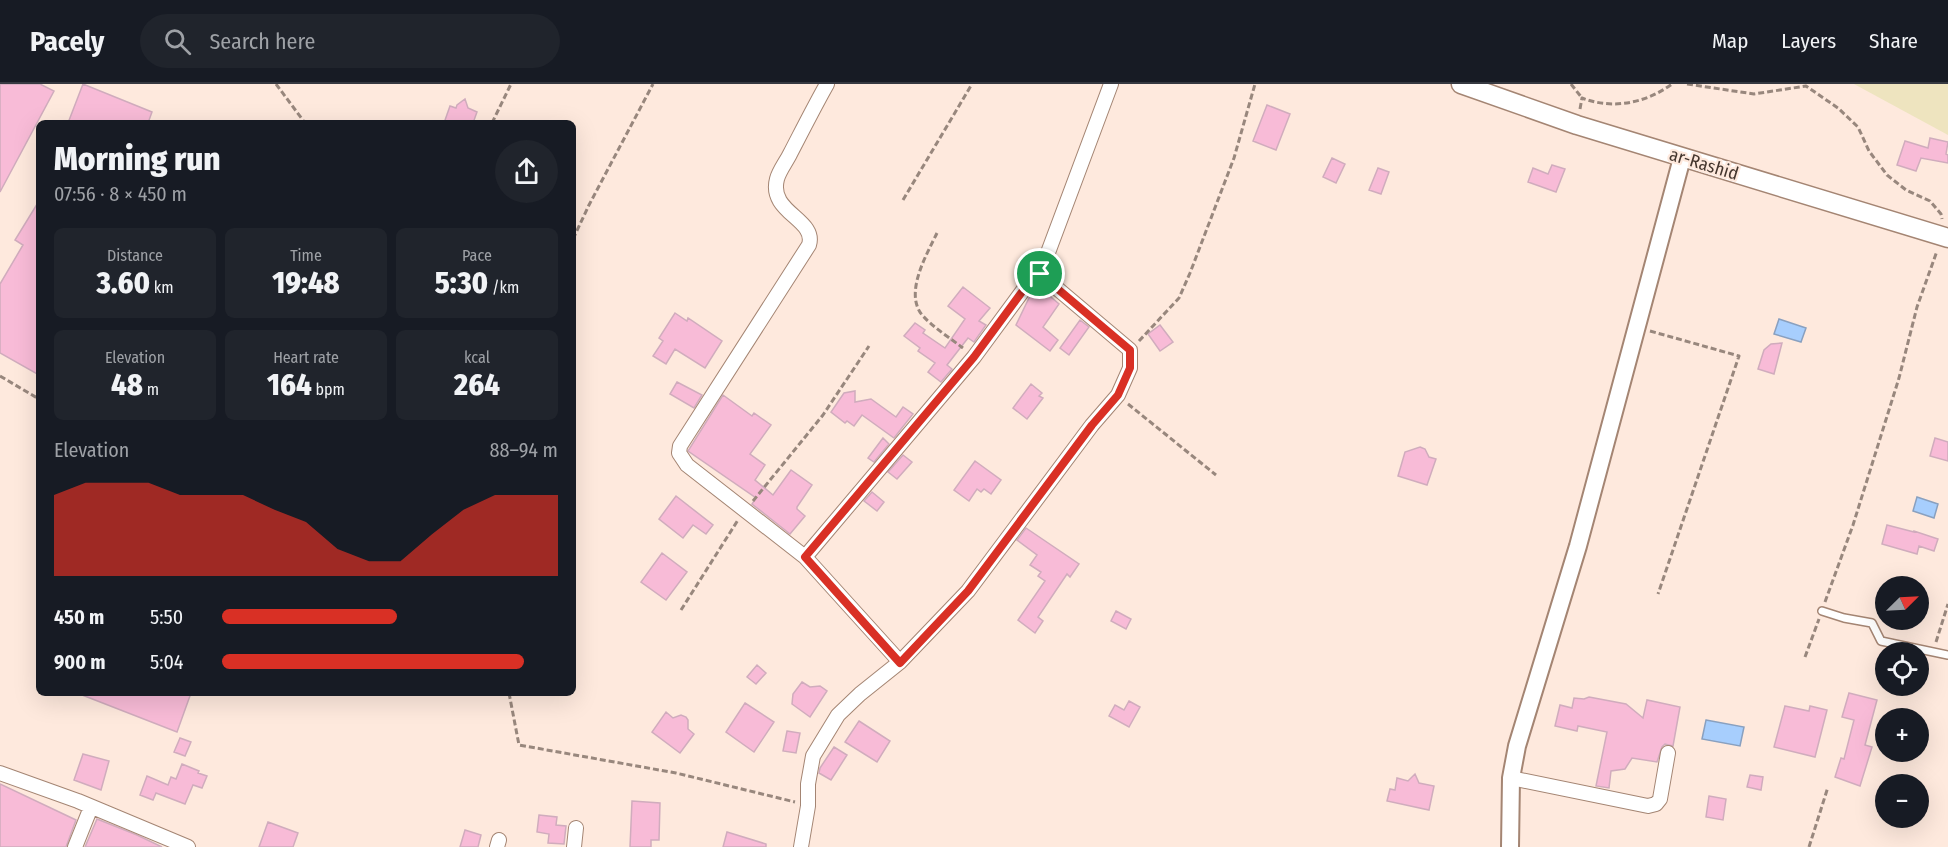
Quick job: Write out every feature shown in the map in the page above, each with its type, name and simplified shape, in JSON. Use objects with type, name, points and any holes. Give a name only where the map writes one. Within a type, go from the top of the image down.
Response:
[{"type":"main road","name":"ar-Rashid","points":[[1461,84],[1577,125],[1945,238]]},
{"type":"street","points":[[826,84],[777,180],[781,202],[787,212],[809,232],[811,239],[809,245],[680,446],[679,453],[687,465],[805,557],[900,663]]},
{"type":"street","points":[[805,557],[974,357],[1030,281],[1040,274],[1112,84]]},
{"type":"street","points":[[1510,847],[1511,778],[1526,712],[1578,546],[1682,158]]},
{"type":"street","points":[[801,847],[813,756],[838,715],[860,694],[900,663],[968,591],[1092,425],[1118,395],[1130,368],[1130,350],[1040,274]]},
{"type":"street","points":[[1511,778],[1648,806],[1656,804],[1660,799],[1668,753]]},
{"type":"street","points":[[0,772],[188,847]]},
{"type":"street","points":[[75,847],[91,807]]},
{"type":"street","points":[[574,847],[576,828]]},
{"type":"lane","points":[[1822,610],[1844,618],[1872,623],[1881,641],[1948,655]]},
{"type":"path","points":[[276,84],[303,120]]},
{"type":"path","points":[[494,120],[512,84]]},
{"type":"path","points":[[576,233],[653,84]]},
{"type":"path","points":[[903,200],[972,84]]},
{"type":"path","points":[[1130,350],[1179,298],[1234,158],[1255,84]]},
{"type":"path","points":[[1571,84],[1582,98],[1598,104],[1625,104],[1659,93],[1672,84]]},
{"type":"path","points":[[1687,84],[1754,94],[1806,86],[1838,108],[1858,127],[1869,151],[1887,175],[1906,190],[1930,201],[1943,219],[1945,238],[1917,307],[1899,378],[1853,525],[1805,657]]},
{"type":"path","points":[[1577,125],[1582,98]]},
{"type":"path","points":[[937,233],[920,266],[916,280],[916,298],[921,314],[974,357]]},
{"type":"path","points":[[1636,327],[1739,356],[1658,594]]},
{"type":"path","points":[[681,610],[745,510],[823,415],[869,346]]},
{"type":"path","points":[[0,376],[36,397]]},
{"type":"path","points":[[1118,395],[1216,475]]},
{"type":"path","points":[[1933,652],[1948,604]]},
{"type":"path","points":[[510,696],[519,745],[676,773],[808,806]]},
{"type":"path","points":[[1809,847],[1828,787]]},
{"type":"sand","points":[[1854,84],[1948,84],[1948,135]]},
{"type":"water","points":[[1779,319],[1806,328],[1801,342],[1774,334]]},
{"type":"water","points":[[1917,497],[1938,504],[1934,518],[1913,511]]},
{"type":"water","points":[[1706,720],[1744,727],[1740,746],[1702,739]]},
{"type":"building","points":[[0,84],[40,84],[54,91],[38,120],[36,120],[36,125],[0,192]]},
{"type":"building","points":[[83,84],[152,112],[149,120],[69,120]]},
{"type":"building","points":[[465,99],[468,108],[477,112],[474,120],[445,120],[450,106],[456,108]]},
{"type":"building","points":[[1267,105],[1290,114],[1276,150],[1253,141]]},
{"type":"building","points":[[1930,138],[1948,142],[1946,154],[1948,163],[1921,158],[1916,171],[1897,165],[1905,141],[1928,148]]},
{"type":"building","points":[[1332,158],[1345,164],[1336,183],[1323,177]]},
{"type":"building","points":[[1552,165],[1565,169],[1556,192],[1528,182],[1533,168],[1548,174]]},
{"type":"building","points":[[1378,168],[1389,172],[1381,194],[1369,190]]},
{"type":"building","points":[[36,206],[36,373],[0,353],[0,284],[23,245],[15,240]]},
{"type":"building","points":[[1038,286],[1059,304],[1043,327],[1058,340],[1050,351],[1016,325],[1029,298]]},
{"type":"building","points":[[963,287],[990,308],[979,321],[986,325],[974,342],[968,338],[947,365],[952,369],[941,382],[928,372],[935,363],[918,351],[920,348],[904,336],[915,323],[925,330],[923,333],[945,348],[965,319],[948,306]]},
{"type":"building","points":[[675,313],[687,321],[688,318],[722,341],[705,368],[675,349],[666,364],[653,356],[663,341],[659,338]]},
{"type":"building","points":[[1080,320],[1089,327],[1069,355],[1060,348]]},
{"type":"building","points":[[1160,325],[1173,342],[1160,351],[1148,334]]},
{"type":"building","points":[[1782,343],[1774,374],[1758,369],[1764,350],[1771,344]]},
{"type":"building","points":[[677,382],[702,395],[694,408],[670,394]]},
{"type":"building","points":[[1031,384],[1042,393],[1039,396],[1043,398],[1027,419],[1013,408]]},
{"type":"building","points":[[855,391],[855,402],[871,399],[896,417],[903,407],[913,414],[894,438],[862,415],[854,426],[847,421],[845,423],[831,412],[844,393]]},
{"type":"building","points":[[723,395],[752,416],[754,413],[771,425],[750,454],[765,465],[755,480],[773,495],[791,470],[812,485],[797,507],[805,516],[790,534],[752,504],[756,498],[688,451]]},
{"type":"building","points":[[883,438],[889,444],[874,462],[868,458]]},
{"type":"building","points":[[1935,438],[1948,442],[1948,461],[1930,456]]},
{"type":"building","points":[[1420,447],[1425,449],[1429,457],[1436,459],[1427,485],[1398,476],[1405,452]]},
{"type":"building","points":[[903,455],[912,462],[897,479],[888,472]]},
{"type":"building","points":[[975,461],[1001,480],[991,494],[984,489],[981,492],[977,489],[969,501],[954,490]]},
{"type":"building","points":[[872,492],[884,502],[877,511],[864,501]]},
{"type":"building","points":[[676,496],[713,525],[706,534],[693,525],[683,538],[659,519]]},
{"type":"building","points":[[1887,525],[1938,539],[1934,551],[1919,546],[1917,554],[1882,544]]},
{"type":"building","points":[[1026,528],[1079,564],[1070,577],[1067,574],[1038,617],[1043,621],[1035,633],[1018,620],[1045,581],[1038,576],[1041,572],[1030,565],[1037,555],[1017,540]]},
{"type":"building","points":[[662,553],[687,572],[666,600],[641,582]]},
{"type":"building","points":[[1116,611],[1131,619],[1126,629],[1111,621]]},
{"type":"building","points":[[757,665],[766,673],[756,684],[747,677]]},
{"type":"building","points":[[802,682],[810,687],[820,686],[827,691],[810,717],[792,704],[793,694]]},
{"type":"building","points":[[1849,693],[1877,700],[1865,745],[1872,747],[1860,786],[1835,777],[1841,758],[1844,759],[1854,720],[1842,717]]},
{"type":"building","points":[[85,696],[190,696],[177,732]]},
{"type":"building","points":[[1589,697],[1626,704],[1643,718],[1647,700],[1680,707],[1673,746],[1665,744],[1662,747],[1657,762],[1632,758],[1625,769],[1611,771],[1609,788],[1596,786],[1607,732],[1578,726],[1577,731],[1555,726],[1560,705],[1572,708],[1574,698]]},
{"type":"building","points":[[1129,701],[1140,707],[1129,727],[1109,716],[1115,705],[1124,710]]},
{"type":"building","points":[[745,703],[774,722],[754,752],[726,732]]},
{"type":"building","points":[[1785,706],[1809,711],[1810,706],[1827,710],[1815,757],[1774,747]]},
{"type":"building","points":[[666,712],[673,718],[681,715],[686,717],[688,729],[694,734],[680,753],[652,732]]},
{"type":"building","points":[[859,721],[890,741],[877,762],[845,742]]},
{"type":"building","points":[[787,731],[800,733],[796,753],[783,751]]},
{"type":"building","points":[[180,738],[191,742],[185,756],[174,752]]},
{"type":"building","points":[[834,747],[847,755],[831,780],[819,773]]},
{"type":"building","points":[[83,754],[109,761],[101,790],[74,780]]},
{"type":"building","points":[[182,764],[207,776],[202,788],[193,785],[185,804],[156,793],[153,800],[140,795],[147,776],[168,785],[171,777],[176,779]]},
{"type":"building","points":[[1415,774],[1419,783],[1434,786],[1429,810],[1387,801],[1390,789],[1395,790],[1397,778],[1408,781]]},
{"type":"building","points":[[1750,775],[1763,777],[1761,790],[1747,787]]},
{"type":"building","points":[[0,784],[76,820],[66,847],[0,847]]},
{"type":"building","points":[[1709,796],[1726,799],[1723,820],[1706,817]]},
{"type":"building","points":[[632,801],[660,803],[659,840],[651,840],[651,847],[630,847]]},
{"type":"building","points":[[539,815],[557,817],[556,825],[566,826],[564,844],[548,843],[549,834],[537,832]]},
{"type":"building","points":[[97,819],[137,835],[162,847],[85,847]]},
{"type":"building","points":[[268,822],[298,833],[293,847],[259,847]]},
{"type":"building","points":[[465,830],[481,835],[478,847],[460,847]]},
{"type":"building","points":[[727,832],[766,844],[766,847],[723,847]]},
{"type":"route","points":[[1040,274],[1130,350],[1130,368],[1118,395],[1092,425],[968,591],[900,663],[805,557],[974,357],[1030,281],[1040,274]]}]
